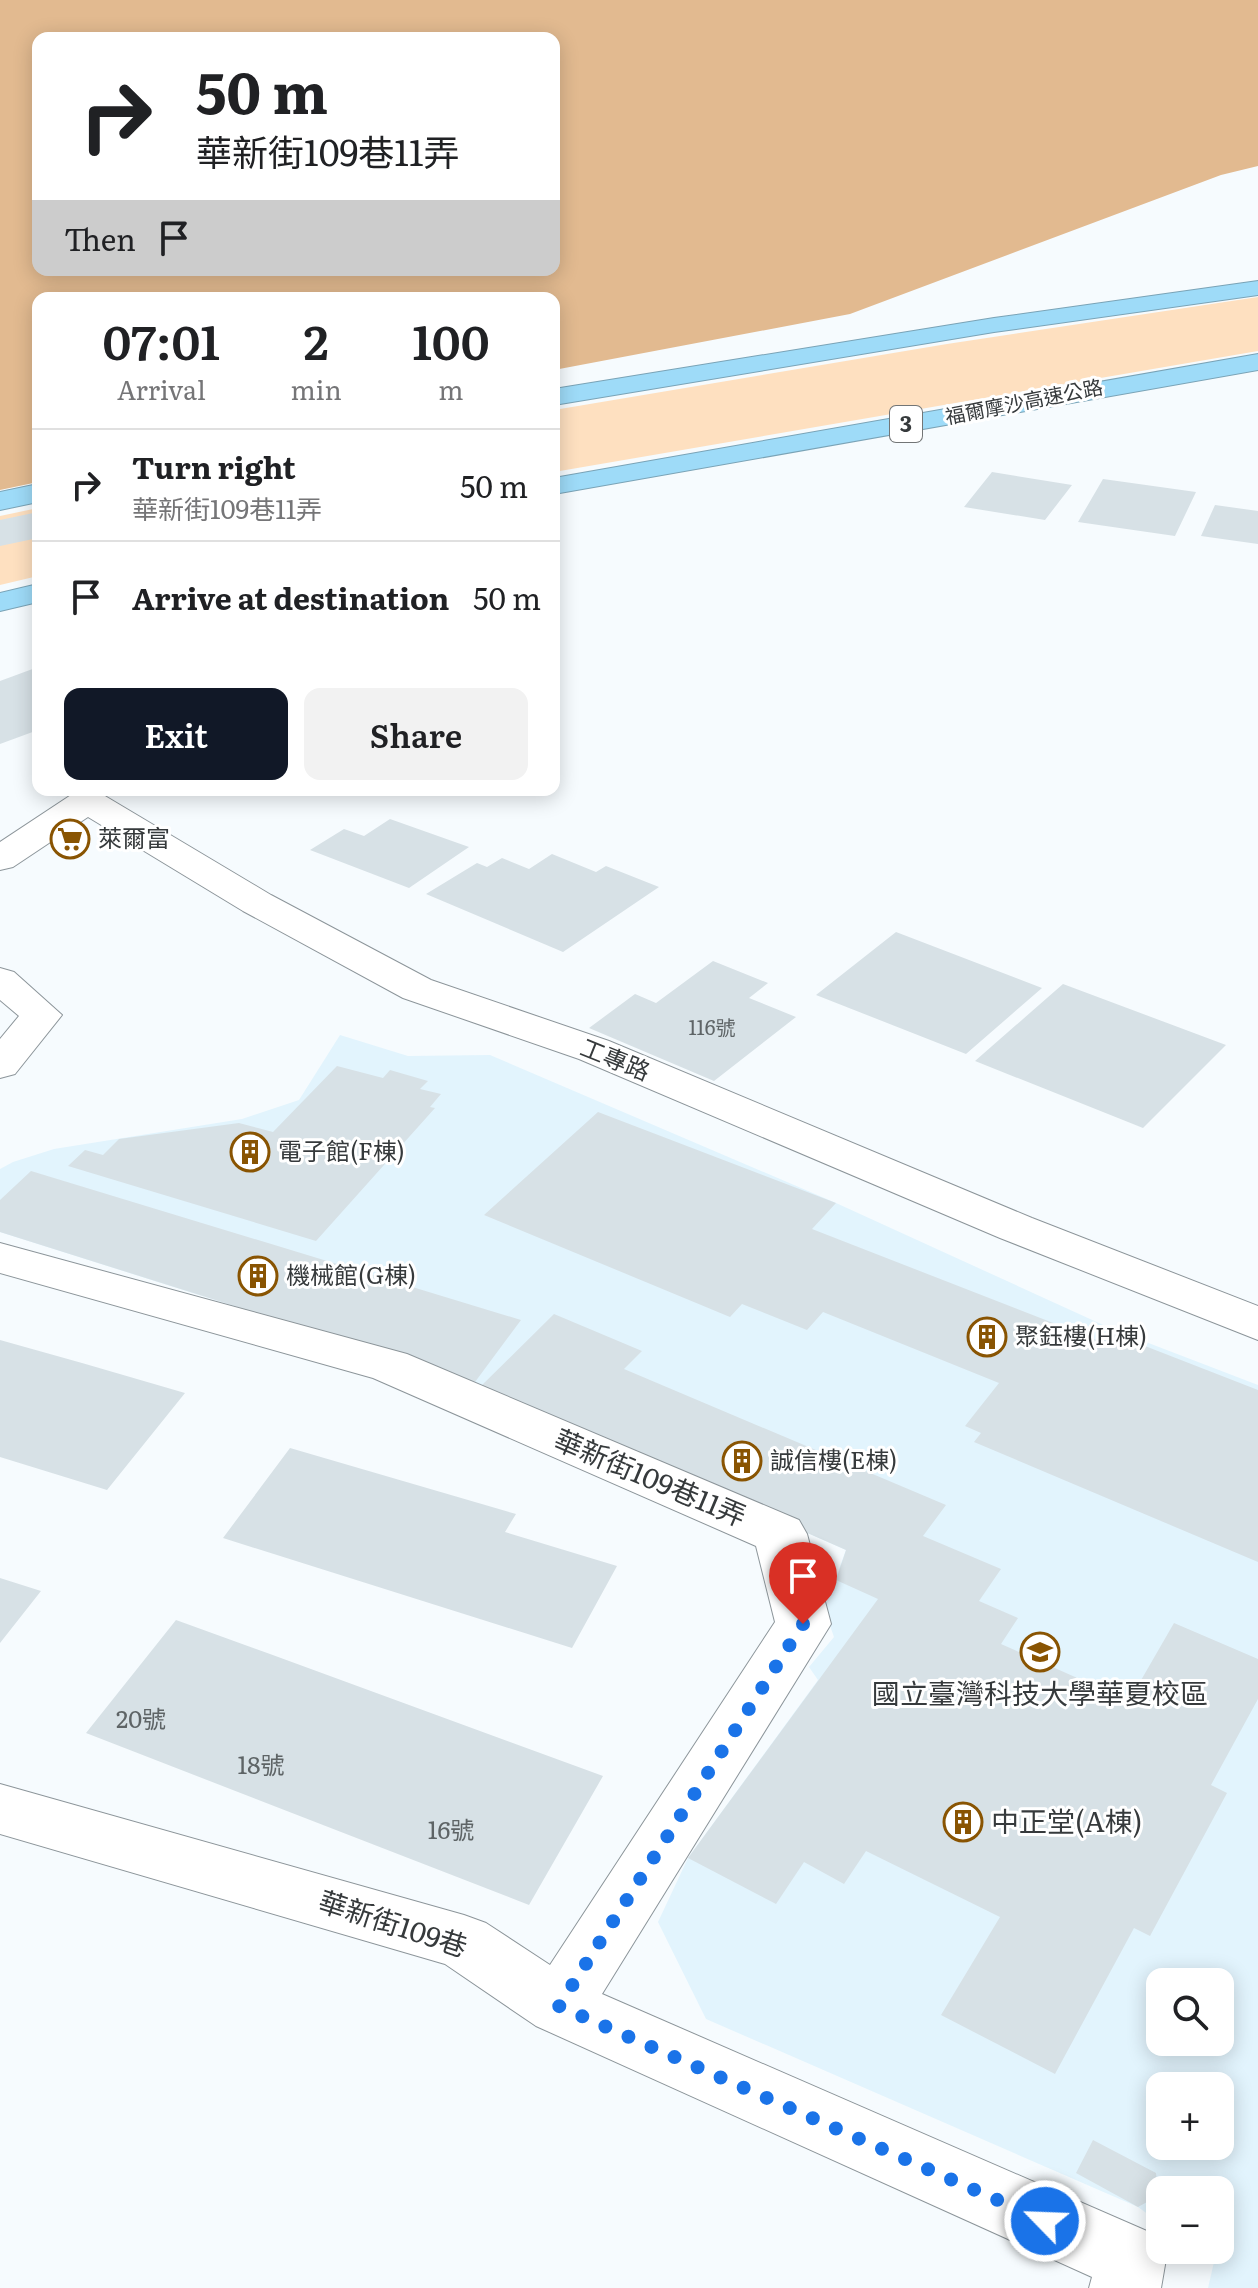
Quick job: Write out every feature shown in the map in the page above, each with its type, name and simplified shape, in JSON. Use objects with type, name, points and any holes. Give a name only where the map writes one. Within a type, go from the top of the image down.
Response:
[{"type":"highway","points":[[560,396],[949,332],[1258,288]]},
{"type":"highway","name":"福爾摩沙高速公路","points":[[560,485],[1096,388],[1258,362]]},
{"type":"highway","points":[[0,501],[32,494]]},
{"type":"highway","points":[[0,602],[32,594]]},
{"type":"street","name":"工專路","points":[[0,859],[87,801],[257,903],[417,989],[594,1050],[1016,1228],[1258,1324]]},
{"type":"street","points":[[0,980],[42,1015],[0,1065]]},
{"type":"street","name":"華新街109巷11弄","points":[[0,1258],[390,1366],[780,1534],[803,1624],[559,2006]]},
{"type":"street","name":"華新街109巷","points":[[0,1809],[464,1942],[559,2006],[1131,2259],[1125,2288]]},
{"type":"shaded area","points":[[0,0],[1258,0],[1258,166],[1221,175],[850,314],[560,369],[560,292],[32,292],[32,483],[0,490]]},
{"type":"shaded area","points":[[1258,297],[1258,351],[560,471],[560,409],[947,344]]},
{"type":"shaded area","points":[[32,509],[32,577],[0,585],[0,516]]},
{"type":"shaded area","name":"國立臺灣科技大學華夏校區","points":[[340,1035],[408,1056],[490,1055],[836,1203],[1112,1329],[1258,1385],[1258,2288],[1208,2288],[1214,2264],[1234,2264],[1234,2176],[1146,2176],[1146,2213],[706,2019],[658,1922],[688,1858],[818,1680],[809,1667],[834,1637],[824,1609],[846,1550],[433,1369],[0,1232],[0,1169],[13,1162],[54,1149],[242,1119],[299,1100]]},
{"type":"building","points":[[992,472],[1072,485],[1045,520],[964,507]]},
{"type":"building","points":[[1103,479],[1196,492],[1175,536],[1078,522]]},
{"type":"building","points":[[1215,505],[1258,511],[1258,544],[1201,536]]},
{"type":"building","points":[[32,513],[32,539],[0,546],[0,520]]},
{"type":"building","points":[[32,669],[32,732],[0,744],[0,681]]},
{"type":"building","points":[[390,819],[469,847],[409,888],[310,850],[344,829],[364,836]]},
{"type":"building","points":[[552,854],[596,872],[606,866],[659,887],[563,952],[426,894],[477,863],[487,867],[502,858],[529,869]]},
{"type":"building","points":[[896,932],[1042,988],[966,1054],[816,995]]},
{"type":"building","points":[[713,961],[768,983],[749,998],[796,1017],[714,1081],[589,1028],[635,994],[656,1003]]},
{"type":"building","points":[[1063,984],[1226,1045],[1143,1128],[975,1061]]},
{"type":"building","name":"電子館(F棟)","points":[[337,1066],[383,1078],[390,1070],[428,1081],[420,1089],[441,1094],[430,1107],[435,1108],[316,1241],[68,1166],[85,1150],[103,1155],[119,1139],[239,1123],[273,1132]]},
{"type":"building","name":"聚鈺樓(H棟)","points":[[598,1112],[836,1203],[812,1229],[1102,1342],[1109,1332],[1258,1390],[1258,1562],[974,1442],[981,1433],[965,1426],[999,1383],[823,1312],[807,1330],[742,1304],[730,1317],[484,1215]]},
{"type":"building","name":"機械館(G棟)","points":[[31,1171],[521,1320],[475,1382],[0,1232],[0,1200]]},
{"type":"building","name":"中正堂(A棟)","points":[[554,1314],[642,1351],[624,1369],[946,1505],[923,1536],[1001,1569],[979,1601],[1018,1618],[1001,1644],[1129,1701],[1174,1623],[1258,1659],[1258,1699],[1211,1785],[1227,1793],[1150,1936],[1134,1928],[1055,2074],[941,2015],[1000,1917],[866,1851],[844,1884],[804,1862],[776,1904],[688,1858],[878,1599],[836,1580],[846,1550],[479,1388]]},
{"type":"building","points":[[0,1340],[185,1393],[107,1490],[0,1457]]},
{"type":"building","points":[[290,1448],[516,1514],[505,1532],[617,1566],[572,1648],[223,1538]]},
{"type":"building","points":[[0,1578],[41,1591],[0,1643]]},
{"type":"building","points":[[176,1620],[603,1776],[529,1905],[86,1733]]},
{"type":"building","points":[[1093,2140],[1156,2173],[1156,2176],[1146,2176],[1146,2203],[1138,2207],[1076,2173]]},
{"type":"place","name":"萊爾富","points":[[70,839]]},
{"type":"place","name":"電子館(F棟)","points":[[250,1152]]},
{"type":"place","name":"機械館(G棟)","points":[[258,1276]]},
{"type":"place","name":"聚鈺樓(H棟)","points":[[987,1337]]},
{"type":"place","name":"誠信樓(E棟)","points":[[742,1461]]},
{"type":"place","name":"國立臺灣科技大學華夏校區","points":[[1040,1652]]},
{"type":"place","name":"中正堂(A棟)","points":[[963,1822]]},
{"type":"route","points":[[803,1624],[559,2006],[1045,2221]]}]
